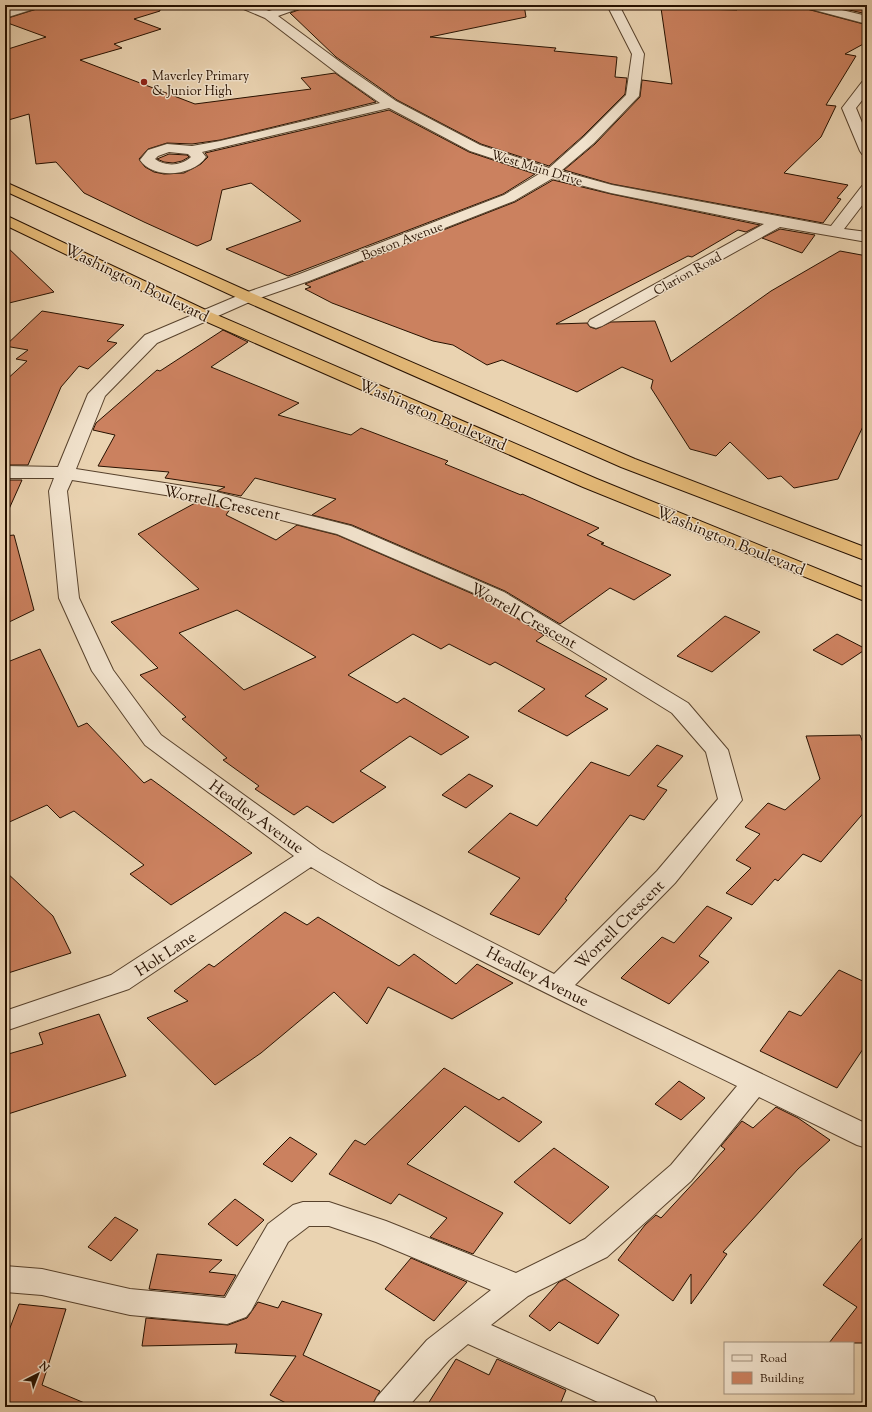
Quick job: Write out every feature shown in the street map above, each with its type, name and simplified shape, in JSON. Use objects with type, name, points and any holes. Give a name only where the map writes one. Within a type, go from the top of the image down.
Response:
[{"type":"highway","name":"Washington Boulevard","points":[[5,186],[248,297],[628,462],[867,555]]},
{"type":"highway","name":"Washington Boulevard","points":[[5,218],[204,315],[590,483],[867,596]]},
{"type":"street","points":[[5,14],[36,5]]},
{"type":"street","name":"West Main Drive","points":[[243,5],[269,15],[346,73],[391,104],[475,148],[551,173],[611,189],[778,222],[867,237]]},
{"type":"street","points":[[269,15],[299,5]]},
{"type":"street","name":"Boston Avenue","points":[[248,297],[303,278],[509,198],[551,173],[589,140],[632,96],[638,54],[618,5]]},
{"type":"street","points":[[807,5],[867,20]]},
{"type":"street","points":[[867,85],[849,108],[867,151]]},
{"type":"street","points":[[192,150],[391,104]]},
{"type":"street","points":[[835,231],[867,189]]},
{"type":"street","name":"Clarion Road","points":[[596,323],[778,222]]},
{"type":"street","name":"Headley Avenue","points":[[248,297],[151,339],[97,394],[58,491],[69,598],[103,671],[153,740],[311,856],[372,892],[558,987],[867,1137]]},
{"type":"street","name":"Worrell Crescent","points":[[5,472],[65,473],[209,496],[344,530],[496,596],[680,708],[717,750],[730,800],[666,877],[558,987]]},
{"type":"street","name":"Holt Lane","points":[[5,1021],[120,982],[311,856]]},
{"type":"street","points":[[388,1407],[438,1350],[465,1328],[517,1287],[596,1248],[681,1173],[755,1083]]},
{"type":"street","points":[[5,1279],[42,1282],[130,1302],[227,1311],[235,1308],[240,1302],[278,1233],[302,1214],[329,1214],[386,1234],[517,1287]]},
{"type":"street","points":[[465,1328],[643,1407]]},
{"type":"building","points":[[44,5],[159,5],[160,11],[134,19],[161,29],[114,44],[122,48],[80,60],[195,104],[311,89],[301,78],[335,73],[376,102],[220,140],[192,144],[167,143],[148,149],[139,159],[145,167],[154,172],[164,174],[184,173],[201,164],[208,157],[205,153],[389,110],[469,152],[535,174],[503,194],[288,276],[226,249],[301,221],[251,183],[222,190],[211,240],[197,246],[84,193],[56,162],[36,164],[29,114],[5,121],[5,50],[46,37],[5,22],[5,19],[40,8]]},
{"type":"building","points":[[306,5],[524,5],[526,17],[430,37],[556,48],[554,51],[617,57],[615,77],[627,78],[625,94],[583,136],[549,166],[481,144],[397,100],[336,57],[290,13],[304,8]]},
{"type":"building","points":[[738,5],[800,5],[803,8],[867,25],[867,42],[845,54],[856,56],[826,105],[836,106],[821,137],[784,173],[848,185],[837,198],[841,199],[823,223],[612,184],[564,170],[595,144],[640,97],[642,80],[672,84],[661,8],[737,10]]},
{"type":"building","points":[[827,5],[867,5],[867,14]]},
{"type":"building","points":[[169,154],[187,155],[189,157],[182,161],[173,163],[164,162],[157,159]]},
{"type":"building","points":[[553,180],[611,194],[760,225],[746,232],[738,230],[692,257],[688,256],[556,324],[587,323],[590,327],[596,329],[611,322],[655,321],[671,362],[771,291],[840,251],[867,256],[867,418],[838,479],[794,488],[781,476],[768,479],[730,442],[716,456],[690,449],[651,388],[653,380],[622,367],[577,392],[502,360],[487,365],[453,345],[433,341],[332,303],[305,289],[311,287],[305,284],[515,202]]},
{"type":"building","points":[[780,229],[815,235],[802,253],[762,238]]},
{"type":"building","points":[[5,245],[54,292],[5,304]]},
{"type":"building","points":[[42,311],[124,325],[107,341],[117,343],[88,369],[79,366],[61,387],[28,465],[5,465],[5,381],[27,361],[16,359],[28,350],[5,346]]},
{"type":"building","points":[[223,330],[248,342],[211,367],[299,403],[278,415],[351,435],[361,428],[448,461],[445,464],[521,495],[522,494],[599,528],[587,535],[604,543],[601,544],[671,575],[634,600],[610,588],[560,624],[505,591],[352,525],[312,515],[336,499],[255,478],[241,496],[217,491],[225,487],[165,478],[169,472],[98,466],[115,435],[93,430],[96,423],[157,370],[160,371]]},
{"type":"building","points":[[5,480],[22,480],[5,518]]},
{"type":"building","points":[[197,502],[230,509],[226,515],[276,540],[297,525],[337,535],[489,601],[544,635],[536,641],[607,679],[585,696],[608,709],[567,736],[518,711],[545,689],[495,662],[490,665],[449,644],[441,649],[413,634],[348,675],[397,703],[404,698],[469,737],[441,755],[410,736],[360,771],[386,787],[333,823],[307,806],[294,815],[255,789],[259,786],[223,760],[227,758],[182,719],[186,717],[140,675],[158,668],[111,622],[199,589],[138,534]],"holes":[[[237,610],[316,657],[244,690],[179,633]]]},
{"type":"building","points":[[14,535],[34,610],[5,624],[5,536]]},
{"type":"building","points":[[725,616],[760,632],[712,672],[677,656]]},
{"type":"building","points":[[837,634],[866,649],[842,665],[813,650]]},
{"type":"building","points":[[40,649],[78,727],[87,723],[144,783],[151,779],[252,853],[171,905],[130,874],[144,865],[74,811],[60,818],[47,805],[5,824],[5,663]]},
{"type":"building","points":[[860,735],[867,753],[867,809],[821,862],[803,854],[778,881],[775,879],[752,905],[726,893],[751,868],[736,860],[760,834],[745,827],[768,803],[785,810],[820,779],[806,736]]},
{"type":"building","points":[[657,745],[683,756],[657,786],[667,790],[644,820],[630,815],[539,935],[490,914],[520,878],[468,852],[510,813],[537,826],[591,762],[629,776]]},
{"type":"building","points":[[469,774],[493,786],[466,808],[442,795]]},
{"type":"building","points":[[5,871],[53,916],[71,953],[5,974]]},
{"type":"building","points":[[707,906],[732,918],[699,956],[709,962],[669,1004],[621,978],[662,937],[674,943]]},
{"type":"building","points":[[285,912],[307,925],[318,917],[399,966],[414,954],[456,984],[477,964],[513,983],[452,1019],[388,987],[367,1024],[334,992],[261,1053],[215,1085],[147,1018],[188,1001],[174,991],[209,964],[214,967]]},
{"type":"building","points":[[839,970],[867,983],[867,1043],[837,1088],[760,1051],[789,1011],[801,1016]]},
{"type":"building","points":[[99,1014],[126,1076],[5,1115],[5,1055],[43,1044],[39,1033]]},
{"type":"building","points":[[444,1068],[499,1100],[503,1097],[542,1122],[519,1142],[465,1106],[407,1164],[503,1213],[473,1254],[430,1237],[447,1218],[399,1194],[391,1204],[329,1174],[355,1140],[365,1145]]},
{"type":"building","points":[[679,1081],[705,1098],[681,1120],[655,1104]]},
{"type":"building","points":[[776,1107],[798,1118],[830,1140],[798,1169],[723,1252],[727,1254],[691,1304],[691,1274],[673,1301],[618,1260],[645,1225],[656,1215],[661,1218],[725,1149],[721,1146],[742,1121],[753,1128]]},
{"type":"building","points":[[290,1137],[317,1154],[292,1182],[263,1164]]},
{"type":"building","points":[[554,1148],[609,1187],[570,1224],[514,1182]]},
{"type":"building","points":[[235,1199],[264,1220],[237,1246],[208,1224]]},
{"type":"building","points":[[115,1217],[138,1230],[111,1261],[88,1247]]},
{"type":"building","points":[[867,1232],[867,1343],[830,1342],[857,1307],[823,1285]]},
{"type":"building","points":[[157,1254],[222,1260],[209,1272],[236,1275],[224,1296],[149,1289]]},
{"type":"building","points":[[411,1258],[467,1282],[434,1321],[385,1289]]},
{"type":"building","points":[[565,1279],[619,1315],[598,1344],[559,1322],[550,1331],[529,1316],[559,1282]]},
{"type":"building","points":[[282,1301],[322,1314],[303,1355],[380,1391],[371,1407],[294,1407],[270,1395],[296,1356],[235,1353],[237,1344],[142,1346],[146,1318],[228,1325],[247,1318],[258,1302],[278,1308]]},
{"type":"building","points":[[19,1304],[66,1309],[42,1385],[94,1407],[5,1407],[5,1341]]},
{"type":"building","points":[[456,1359],[489,1375],[497,1359],[566,1390],[559,1407],[426,1407]]},
{"type":"place","name":"Maverley Primary & Junior High","points":[[144,82]]}]
